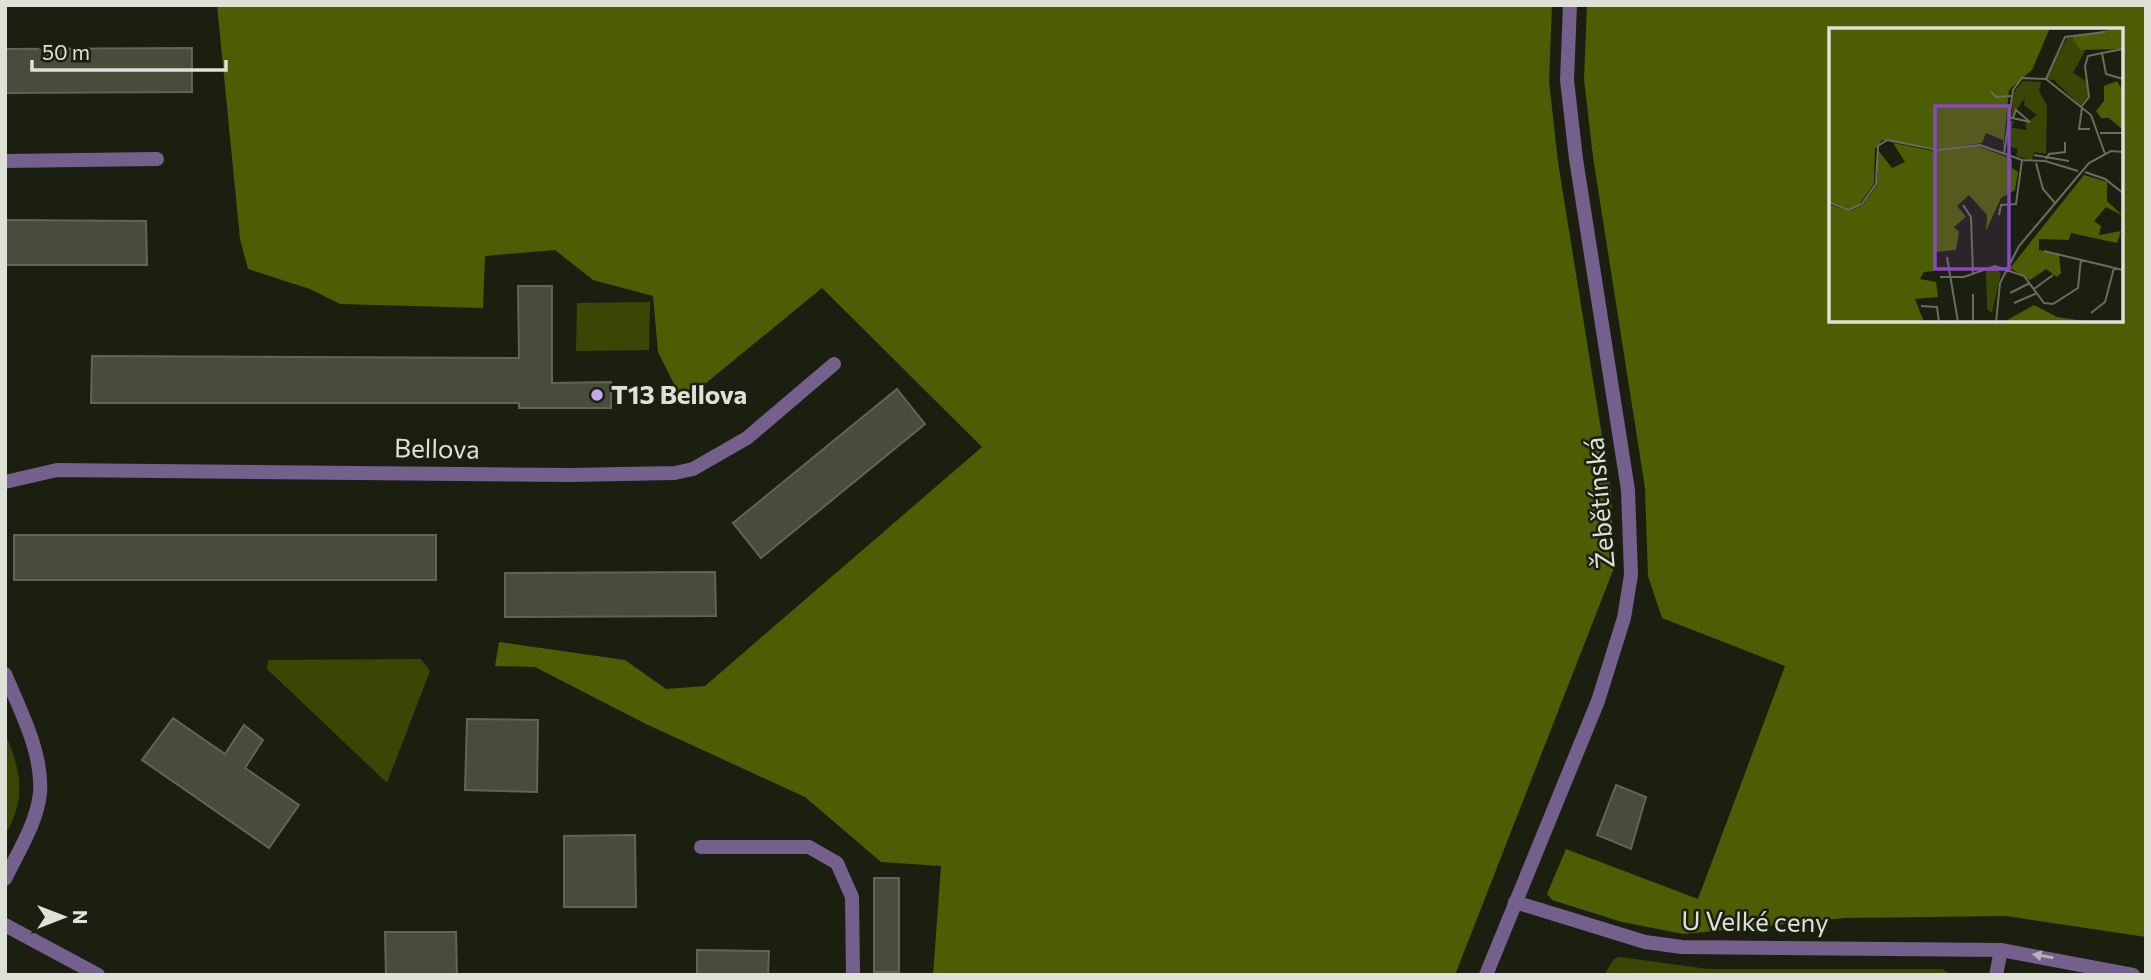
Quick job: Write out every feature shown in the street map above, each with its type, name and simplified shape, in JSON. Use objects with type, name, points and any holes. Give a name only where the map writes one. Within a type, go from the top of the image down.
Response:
[{"type":"street","name":"Žebětínská","points":[[1486,975],[1598,701],[1624,618],[1631,575],[1628,490],[1566,80],[1570,5]]},
{"type":"street","points":[[5,161],[157,159]]},
{"type":"street","name":"Bellova","points":[[5,482],[57,470],[570,475],[675,472],[693,469],[747,438],[834,364]]},
{"type":"street","points":[[5,674],[33,745],[40,793],[30,829],[5,879]]},
{"type":"street","points":[[701,847],[809,847],[837,863],[852,897],[853,975]]},
{"type":"street","name":"U Velké ceny","points":[[1515,902],[1645,942],[1682,947],[2001,950],[2133,975]]},
{"type":"street","points":[[5,925],[99,975]]},
{"type":"street","points":[[1996,975],[2001,950]]},
{"type":"green space","points":[[217,5],[1552,5],[1549,81],[1558,162],[1611,492],[1614,568],[1455,975],[933,975],[941,866],[881,862],[805,797],[646,724],[535,667],[495,666],[499,642],[625,660],[666,689],[705,686],[982,447],[822,288],[683,402],[658,352],[653,296],[593,280],[555,250],[485,256],[483,308],[340,304],[310,289],[248,269],[240,239]]},
{"type":"green space","points":[[1587,5],[2146,5],[2146,937],[2006,916],[1845,918],[1684,934],[1622,922],[1552,900],[1547,894],[1566,849],[1698,899],[1785,666],[1662,618],[1648,576],[1645,488],[1593,157],[1584,79]]},
{"type":"green space","points":[[650,302],[649,350],[576,351],[577,303]]},
{"type":"green space","points":[[421,659],[430,671],[387,783],[267,669],[268,660]]},
{"type":"green space","points":[[5,733],[18,772],[19,796],[17,809],[5,835]]},
{"type":"green space","points":[[1620,957],[1708,969],[1943,969],[1952,975],[1604,975],[1614,959]]},
{"type":"building","points":[[192,48],[192,92],[5,93],[5,49]]},
{"type":"building","points":[[5,220],[146,221],[147,265],[5,265]]},
{"type":"building","points":[[518,286],[552,286],[552,383],[611,382],[611,408],[519,408],[519,403],[91,403],[92,356],[519,358]]},
{"type":"building","points":[[897,389],[925,424],[761,558],[733,523]]},
{"type":"building","points":[[14,535],[436,535],[436,580],[14,580]]},
{"type":"building","points":[[715,572],[716,616],[505,617],[505,573]]},
{"type":"building","points":[[173,718],[225,754],[244,725],[263,740],[245,768],[299,805],[269,848],[142,760]]},
{"type":"building","points":[[467,719],[538,720],[537,792],[465,790]]},
{"type":"building","points":[[1616,785],[1646,797],[1631,849],[1597,835]]},
{"type":"building","points":[[635,835],[636,907],[564,907],[564,836]]},
{"type":"building","points":[[874,878],[899,878],[899,972],[874,972]]},
{"type":"building","points":[[385,932],[456,932],[457,975],[386,975]]},
{"type":"building","points":[[697,950],[769,951],[768,975],[697,975]]},
{"type":"place","name":"T13 Bellova","points":[[597,395]]}]
